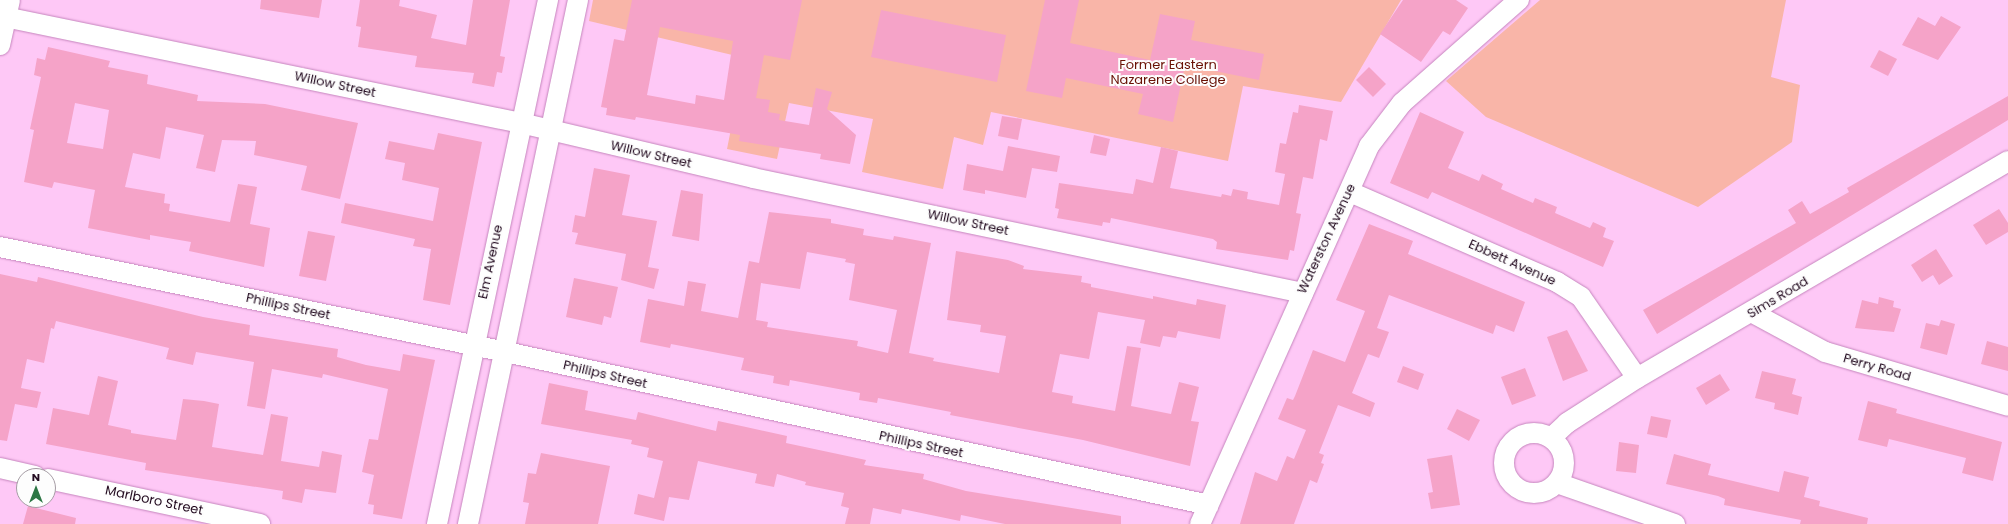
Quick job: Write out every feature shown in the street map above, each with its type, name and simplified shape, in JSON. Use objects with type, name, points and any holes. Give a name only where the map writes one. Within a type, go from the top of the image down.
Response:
[{"type":"street","name":"Elm Avenue","points":[[437,524],[472,346],[548,0]]},
{"type":"street","points":[[468,524],[506,352],[578,0]]},
{"type":"street","name":"Waterston Avenue","points":[[1200,524],[1303,293],[1350,192],[1369,146],[1402,103],[1518,0]]},
{"type":"street","name":"Willow Street","points":[[5,11],[521,123],[753,178],[1303,293]]},
{"type":"street","points":[[0,45],[5,11]]},
{"type":"street","name":"Sims Road","points":[[1551,438],[1567,423],[1637,378],[1753,313],[2008,161]]},
{"type":"street","name":"Ebbett Avenue","points":[[1350,192],[1557,282],[1581,297],[1637,378]]},
{"type":"street","name":"Phillips Street","points":[[0,247],[506,352],[1209,505]]},
{"type":"street","name":"Perry Road","points":[[1753,313],[1825,352],[2008,406]]},
{"type":"street","points":[[1557,483],[1564,463],[1561,449],[1551,438],[1536,432],[1520,435],[1504,455],[1505,471],[1521,490],[1536,493],[1557,483],[1675,524]]},
{"type":"street","points":[[0,468],[16,472]]},
{"type":"street","name":"Marlboro Street","points":[[56,481],[260,524]]},
{"type":"green space","name":"Former Eastern Nazarene College","points":[[593,0],[1401,0],[1341,102],[1243,86],[1228,161],[991,112],[983,145],[954,137],[943,189],[862,172],[873,119],[789,103],[777,159],[727,149],[745,58],[589,21]]},
{"type":"green space","points":[[1540,0],[1786,0],[1771,77],[1800,85],[1792,142],[1698,207],[1486,117],[1446,81]]},
{"type":"building","points":[[261,0],[322,0],[319,18],[260,9]]},
{"type":"building","points":[[360,0],[400,0],[399,6],[437,15],[431,38],[466,45],[473,0],[510,0],[500,56],[505,57],[502,73],[497,72],[494,87],[472,83],[474,73],[415,67],[417,56],[358,47],[361,27],[356,26]]},
{"type":"building","points":[[632,0],[802,0],[790,60],[764,55],[756,98],[770,100],[768,112],[780,114],[779,120],[809,125],[816,88],[832,92],[827,109],[856,135],[850,164],[820,159],[821,154],[739,141],[740,135],[636,117],[635,120],[606,115],[607,108],[601,107],[614,39],[624,41]],"holes":[[[660,27],[733,41],[724,100],[696,95],[695,104],[647,95]]]},
{"type":"building","points":[[1045,0],[1079,0],[1070,43],[1150,60],[1160,14],[1195,21],[1191,40],[1264,54],[1259,80],[1185,65],[1173,122],[1138,114],[1143,94],[1066,78],[1062,98],[1026,91]]},
{"type":"building","points":[[1403,0],[1456,0],[1468,8],[1450,35],[1443,31],[1421,62],[1380,34]]},
{"type":"building","points":[[881,10],[1006,35],[997,82],[871,57]]},
{"type":"building","points":[[1941,16],[1961,27],[1938,60],[1902,45],[1918,17],[1935,26]]},
{"type":"building","points":[[48,47],[110,61],[108,67],[148,75],[147,84],[198,95],[197,101],[265,104],[358,123],[340,199],[301,190],[307,166],[254,155],[256,141],[222,140],[215,172],[196,168],[204,135],[166,127],[160,159],[133,153],[125,187],[165,194],[164,203],[170,204],[169,211],[230,222],[238,184],[257,187],[250,224],[270,228],[264,267],[189,251],[191,242],[150,235],[150,240],[88,228],[95,190],[54,182],[52,188],[24,182],[34,130],[30,129],[41,77],[34,75],[37,58],[45,60]],"holes":[[[75,103],[109,110],[103,149],[67,143]]]},
{"type":"building","points":[[1879,50],[1897,59],[1888,76],[1870,67]]},
{"type":"building","points":[[1369,67],[1386,84],[1373,97],[1356,80]]},
{"type":"building","points":[[2008,96],[2008,120],[1657,334],[1643,310],[1796,223],[1788,210],[1802,201],[1810,214],[1849,192],[1847,188]]},
{"type":"building","points":[[1299,105],[1333,111],[1327,141],[1320,139],[1313,179],[1303,177],[1296,213],[1301,214],[1294,251],[1290,250],[1288,260],[1216,249],[1217,242],[1213,239],[1111,218],[1110,223],[1103,222],[1102,226],[1057,218],[1059,209],[1055,208],[1059,183],[1133,194],[1136,179],[1153,183],[1161,147],[1178,151],[1170,188],[1221,197],[1222,194],[1231,196],[1233,189],[1248,192],[1247,199],[1279,205],[1285,174],[1275,172],[1280,143],[1286,144],[1293,112],[1298,113]]},
{"type":"building","points":[[1420,112],[1464,132],[1448,168],[1479,181],[1482,174],[1503,184],[1501,189],[1533,203],[1535,198],[1557,207],[1555,213],[1590,228],[1593,222],[1606,228],[1603,237],[1614,241],[1603,267],[1432,192],[1428,199],[1390,183]]},
{"type":"building","points":[[1002,116],[1022,119],[1018,140],[998,136]]},
{"type":"building","points":[[438,133],[482,142],[450,305],[423,300],[431,249],[413,246],[415,239],[341,223],[345,203],[433,221],[439,188],[402,180],[405,163],[385,159],[389,141],[434,150]]},
{"type":"building","points":[[1094,135],[1110,139],[1106,156],[1090,153]]},
{"type":"building","points":[[1008,146],[1060,156],[1057,172],[1032,168],[1026,198],[985,190],[985,194],[963,190],[967,164],[1003,171]]},
{"type":"building","points":[[594,168],[630,175],[622,215],[657,221],[648,267],[659,269],[654,289],[621,280],[626,254],[575,244],[578,233],[572,232],[575,215],[585,217]]},
{"type":"building","points":[[681,190],[703,194],[699,241],[672,236]]},
{"type":"building","points":[[1999,209],[2008,223],[2008,232],[1986,245],[1973,225]]},
{"type":"building","points":[[769,212],[831,219],[831,223],[864,229],[863,235],[893,240],[894,236],[931,243],[909,353],[934,358],[933,361],[999,373],[1006,336],[980,332],[981,325],[947,320],[956,251],[1008,260],[1024,266],[1023,269],[1082,276],[1081,282],[1091,284],[1091,287],[1153,299],[1153,296],[1196,305],[1197,299],[1226,305],[1220,339],[1178,331],[1176,338],[1163,336],[1160,347],[1140,343],[1145,320],[1098,312],[1089,359],[1060,354],[1052,392],[1073,396],[1072,403],[1115,411],[1127,346],[1141,348],[1131,406],[1171,414],[1179,382],[1199,387],[1191,421],[1199,422],[1190,466],[1083,440],[950,415],[951,412],[878,398],[877,403],[859,400],[860,393],[790,380],[789,386],[773,383],[774,376],[741,370],[744,358],[671,344],[670,348],[640,342],[648,299],[684,306],[688,281],[706,284],[701,311],[738,318],[749,261],[759,263]],"holes":[[[807,252],[846,259],[845,262],[855,264],[849,300],[897,310],[888,353],[857,346],[858,341],[767,327],[768,322],[756,320],[761,283],[800,289]]]},
{"type":"building","points":[[1369,224],[1413,241],[1408,254],[1525,302],[1514,332],[1496,325],[1493,334],[1389,295],[1377,328],[1389,332],[1379,358],[1368,354],[1352,393],[1375,403],[1370,417],[1338,405],[1319,453],[1324,455],[1321,463],[1324,464],[1317,483],[1310,480],[1294,524],[1240,524],[1255,472],[1277,481],[1287,456],[1294,459],[1306,430],[1278,419],[1287,398],[1293,400],[1313,350],[1345,362],[1365,311],[1336,300]]},
{"type":"building","points":[[308,231],[335,236],[326,281],[299,276]]},
{"type":"building","points":[[1936,249],[1953,276],[1939,285],[1933,275],[1922,282],[1911,265]]},
{"type":"building","points":[[0,274],[37,282],[38,277],[203,317],[250,325],[249,335],[338,349],[337,357],[366,365],[400,371],[403,354],[435,360],[402,519],[373,514],[374,505],[368,504],[374,475],[362,472],[369,439],[378,440],[388,389],[323,374],[322,378],[272,369],[265,409],[247,406],[254,362],[196,352],[193,365],[166,359],[169,348],[56,321],[54,329],[51,328],[44,363],[27,359],[21,388],[41,392],[37,408],[15,404],[7,441],[0,440]]},
{"type":"building","points":[[574,278],[618,287],[611,318],[604,316],[602,325],[566,317]]},
{"type":"building","points":[[1879,297],[1894,301],[1893,307],[1901,309],[1894,332],[1855,328],[1862,300],[1878,304]]},
{"type":"building","points":[[1941,320],[1955,324],[1947,355],[1920,348],[1926,323],[1939,326]]},
{"type":"building","points":[[1567,330],[1588,371],[1563,381],[1547,337]]},
{"type":"building","points":[[1987,341],[2008,347],[2008,371],[1981,364]]},
{"type":"building","points":[[1403,366],[1424,374],[1418,390],[1397,382]]},
{"type":"building","points":[[1525,368],[1536,396],[1512,405],[1501,377]]},
{"type":"building","points":[[1762,371],[1796,379],[1792,394],[1802,397],[1798,415],[1774,409],[1775,403],[1755,398]]},
{"type":"building","points":[[1720,374],[1730,390],[1706,405],[1696,388]]},
{"type":"building","points":[[98,376],[118,381],[108,425],[131,430],[131,433],[176,440],[183,399],[204,401],[219,404],[212,447],[263,455],[271,414],[288,417],[281,461],[319,467],[322,451],[342,455],[336,493],[305,489],[302,503],[282,499],[283,491],[145,470],[146,463],[46,444],[53,408],[89,415]]},
{"type":"building","points":[[549,383],[588,391],[585,410],[636,420],[638,412],[716,431],[718,421],[787,436],[786,443],[866,460],[864,465],[924,474],[923,479],[966,491],[1121,516],[1121,524],[1005,524],[961,515],[960,521],[902,509],[901,514],[873,508],[870,524],[845,524],[849,508],[841,506],[844,493],[805,485],[806,482],[777,474],[774,487],[755,483],[757,474],[698,461],[689,500],[669,497],[664,521],[634,514],[638,494],[654,498],[663,461],[647,457],[649,448],[631,444],[632,440],[541,424]]},
{"type":"building","points":[[1868,401],[1897,409],[1896,413],[2002,442],[1993,481],[1962,473],[1966,458],[1889,439],[1887,447],[1858,440]]},
{"type":"building","points":[[1457,409],[1480,420],[1469,441],[1447,429]]},
{"type":"building","points":[[1651,416],[1671,420],[1667,438],[1647,434]]},
{"type":"building","points":[[1619,442],[1639,445],[1636,473],[1616,471]]},
{"type":"building","points":[[541,453],[610,466],[598,524],[525,524],[529,503],[523,502],[528,473],[536,474]]},
{"type":"building","points":[[1674,454],[1711,464],[1708,475],[1779,492],[1784,471],[1809,477],[1804,497],[1820,501],[1819,506],[1868,518],[1867,524],[1800,524],[1801,520],[1724,505],[1725,499],[1718,496],[1666,484]]},
{"type":"building","points":[[1452,455],[1460,505],[1431,509],[1428,493],[1433,492],[1427,459]]},
{"type":"building","points":[[27,508],[36,508],[76,518],[75,524],[23,524]]}]
